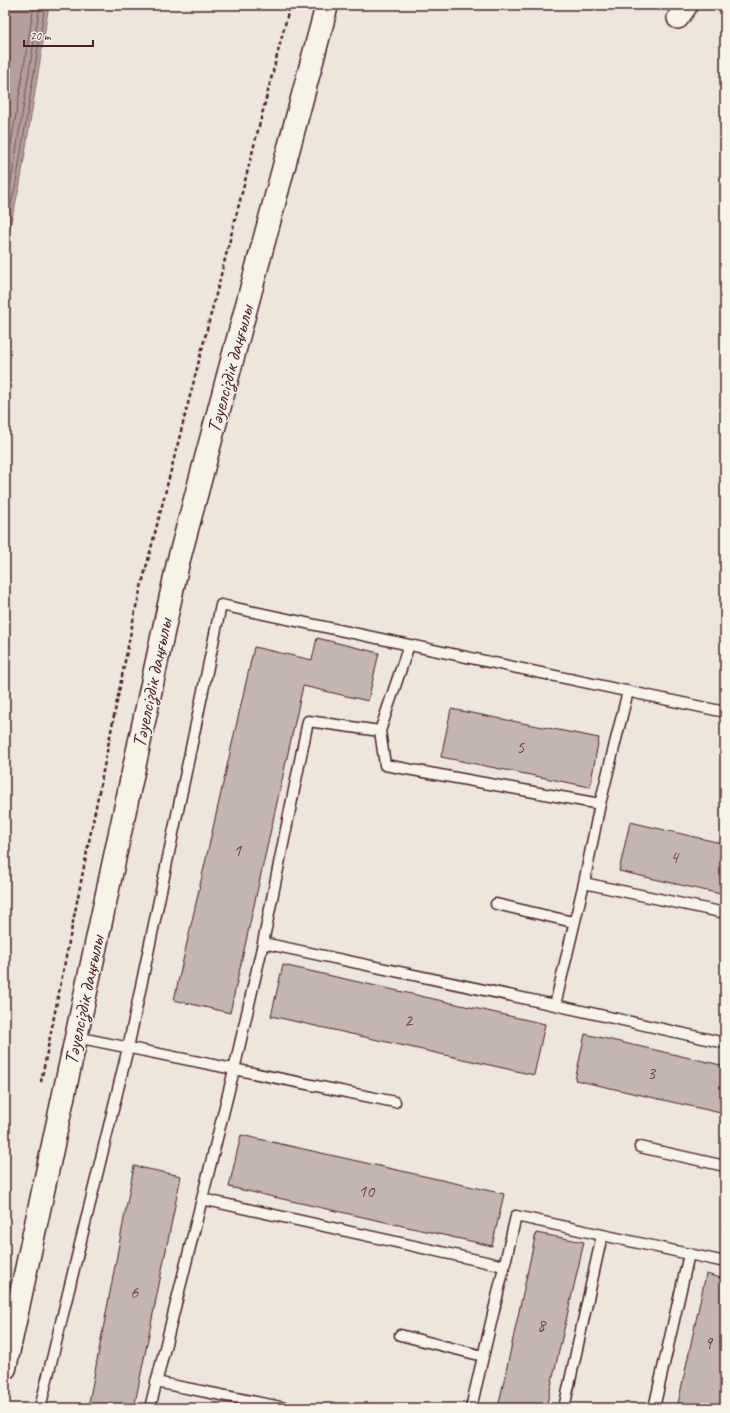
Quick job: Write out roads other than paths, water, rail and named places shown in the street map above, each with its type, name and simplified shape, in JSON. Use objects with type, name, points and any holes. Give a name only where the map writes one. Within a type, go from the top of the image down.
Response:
[{"type":"street","name":"Тәуелсіздік даңғылы","points":[[5,1368],[178,563],[327,5]]},
{"type":"lane","points":[[40,1408],[128,1048],[221,605],[725,712]]},
{"type":"lane","points":[[409,645],[380,731],[385,765],[600,804]]},
{"type":"lane","points":[[555,1005],[584,883],[600,804],[628,691]]},
{"type":"lane","points":[[150,1408],[234,1070],[263,942],[308,721],[380,731]]},
{"type":"lane","points":[[584,883],[725,913]]},
{"type":"lane","points":[[496,904],[574,922]]},
{"type":"lane","points":[[263,942],[725,1043]]},
{"type":"lane","points":[[76,1037],[395,1102]]},
{"type":"lane","points":[[640,1147],[725,1166]]},
{"type":"lane","points":[[202,1199],[504,1266]]},
{"type":"lane","points":[[471,1408],[516,1216],[725,1262]]},
{"type":"lane","points":[[564,1408],[602,1235]]},
{"type":"lane","points":[[654,1408],[689,1254]]},
{"type":"lane","points":[[400,1336],[483,1356]]},
{"type":"lane","points":[[156,1382],[286,1408]]},
{"type":"water","points":[[5,5],[49,5],[20,184],[5,247]]}]
